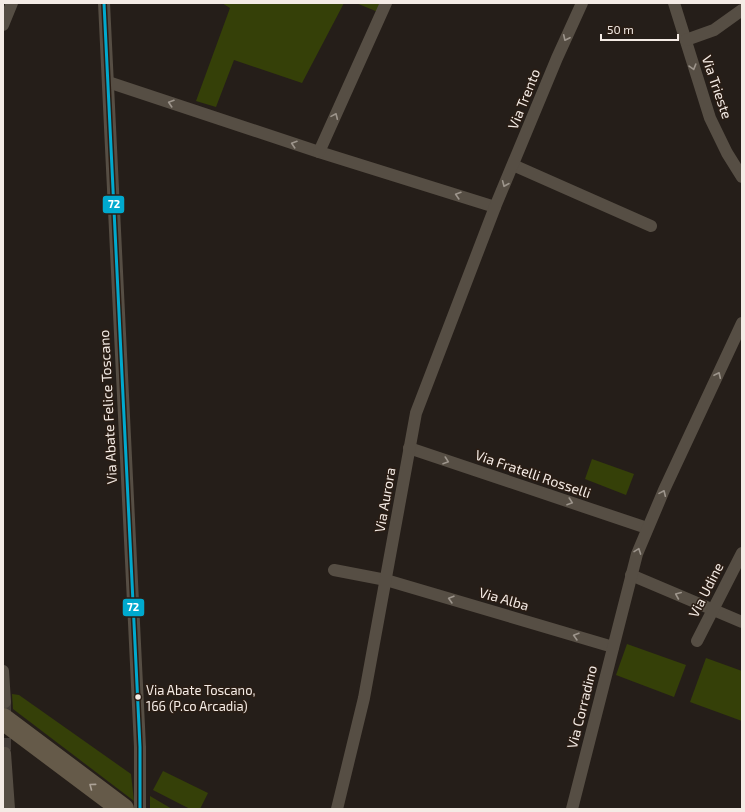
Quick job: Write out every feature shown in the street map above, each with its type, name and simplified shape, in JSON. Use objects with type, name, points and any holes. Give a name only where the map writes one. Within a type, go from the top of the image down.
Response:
[{"type":"highway","points":[[4,710],[123,809]]},
{"type":"highway","points":[[4,745],[100,809]]},
{"type":"street","points":[[4,19],[12,3]]},
{"type":"street","name":"Via Abate Felice Toscano","points":[[104,3],[140,747],[140,809]]},
{"type":"street","points":[[319,152],[386,3]]},
{"type":"street","name":"Via Trento","points":[[495,207],[557,58],[582,3]]},
{"type":"street","name":"Via Trieste","points":[[674,3],[710,118],[727,153],[742,177]]},
{"type":"street","points":[[686,40],[714,30],[742,11]]},
{"type":"street","points":[[108,82],[319,152],[495,207]]},
{"type":"street","points":[[513,165],[651,226]]},
{"type":"street","name":"Via Aurora","points":[[337,809],[364,698],[416,413],[495,207]]},
{"type":"street","name":"Via Corradino","points":[[572,809],[631,575],[647,528],[742,323]]},
{"type":"street","name":"Via Fratelli Rosselli","points":[[410,448],[647,528]]},
{"type":"street","name":"Via Udine","points":[[697,641],[742,553]]},
{"type":"street","name":"Via Alba","points":[[334,570],[386,580],[613,647]]},
{"type":"street","points":[[631,575],[742,622]]},
{"type":"street","points":[[3,671],[4,710]]},
{"type":"street","points":[[4,745],[9,809]]},
{"type":"green space","points":[[222,3],[344,3],[302,83],[234,60],[216,107],[196,101],[230,8]]},
{"type":"green space","points":[[356,3],[382,3],[378,12]]},
{"type":"green space","points":[[592,459],[634,474],[626,495],[585,479]]},
{"type":"green space","points":[[627,644],[686,665],[674,697],[616,675]]},
{"type":"green space","points":[[706,658],[742,671],[742,721],[690,702]]},
{"type":"green space","points":[[12,694],[19,695],[131,774],[134,801],[13,709]]},
{"type":"green space","points":[[163,771],[208,793],[200,809],[190,809],[153,790]]},
{"type":"green space","points":[[150,796],[172,809],[150,809]]},
{"type":"tunnel","points":[[5,702],[5,753]]},
{"type":"transit line","name":"72","points":[[104,3],[140,747],[140,809]]},
{"type":"place","name":"Via Abate Toscano, 166 (P.co Arcadia)","points":[[138,697]]}]
